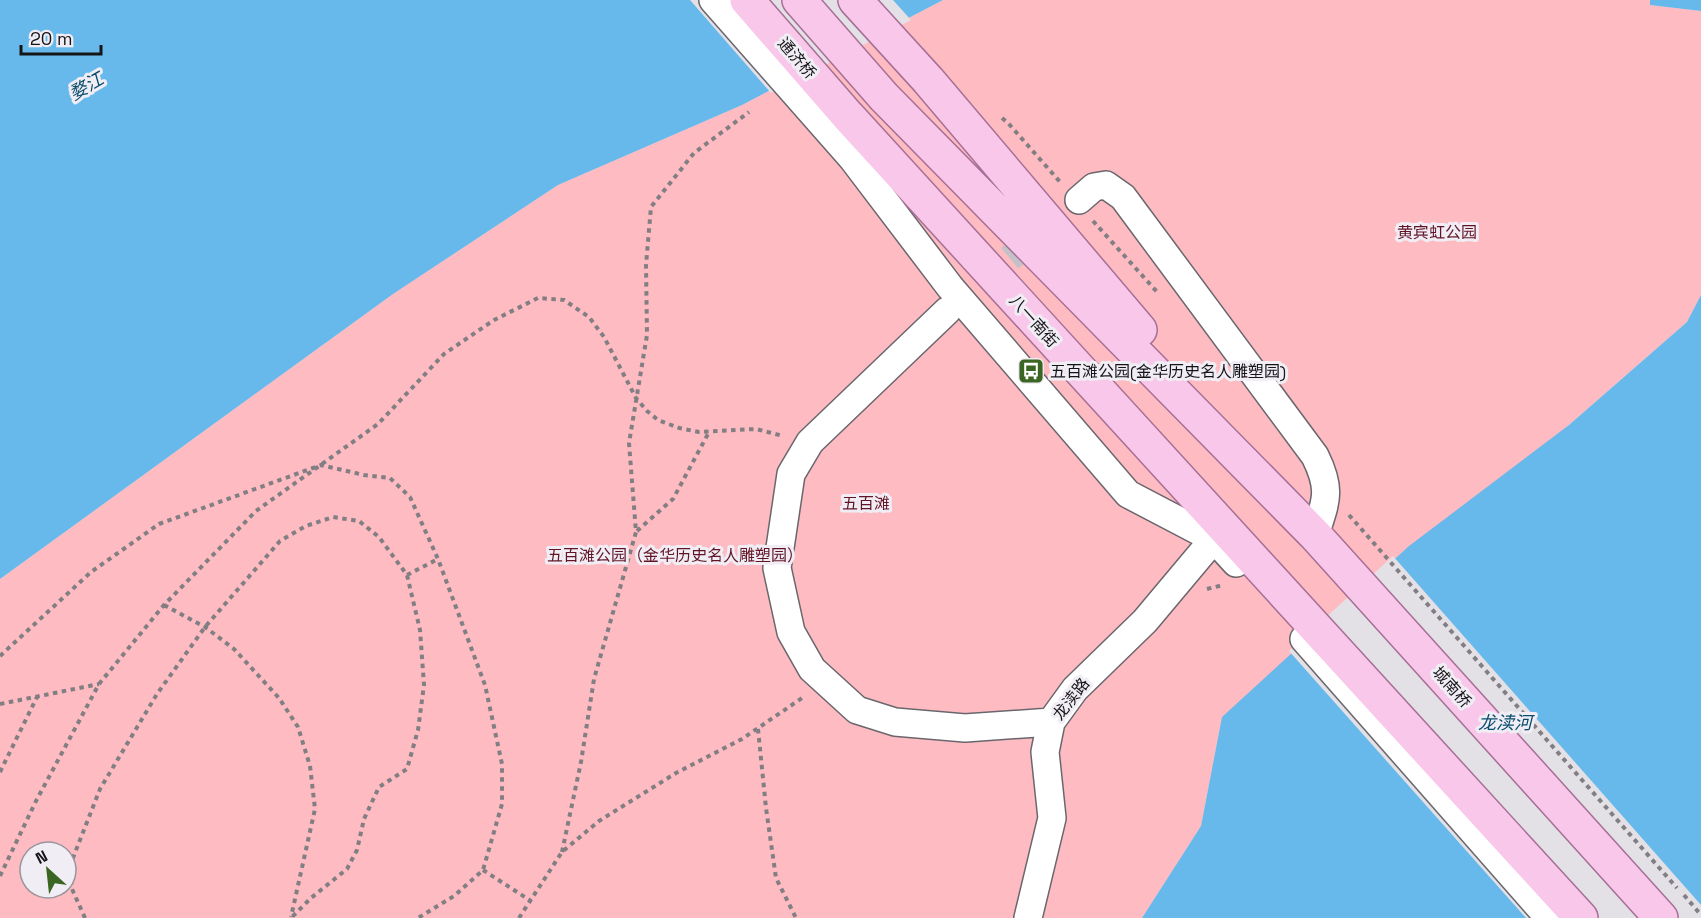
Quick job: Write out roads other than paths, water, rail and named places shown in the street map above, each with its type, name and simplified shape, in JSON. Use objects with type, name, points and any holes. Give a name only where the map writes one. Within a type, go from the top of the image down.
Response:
[{"type":"main road","name":"通济桥","points":[[747,0],[848,116]]},
{"type":"main road","points":[[799,0],[885,97],[1315,535]]},
{"type":"main road","points":[[855,0],[928,80],[1144,334],[1257,477]]},
{"type":"main road","name":"八一南街","points":[[848,116],[1219,534],[1267,584]]},
{"type":"main road","name":"城南桥","points":[[1315,535],[1661,918]]},
{"type":"main road","points":[[1267,584],[1581,918]]},
{"type":"street","points":[[712,0],[852,158],[950,287],[1128,494],[1219,534]]},
{"type":"street","points":[[1079,200],[1094,187],[1106,185],[1123,196],[1315,456],[1324,474],[1326,500],[1315,535]]},
{"type":"street","points":[[947,311],[810,442],[791,474],[777,568],[791,632],[812,669],[857,710],[895,722],[965,728],[1051,722]]},
{"type":"street","name":"龙渎路","points":[[1028,918],[1052,818],[1045,752],[1051,722],[1075,689],[1145,621],[1219,534]]},
{"type":"street","points":[[1267,584],[1549,918]]},
{"type":"water","name":"婺江","points":[[0,0],[943,0],[742,105],[558,185],[393,294],[0,579]]},
{"type":"water","points":[[1650,0],[1701,0],[1701,11],[1650,5]]},
{"type":"water","name":"龙渎河","points":[[1701,295],[1701,918],[1142,918],[1201,826],[1222,717],[1409,546],[1569,425],[1687,322]]},
{"type":"tunnel","points":[[947,311],[1079,200]]},
{"type":"place","name":"五百滩公园(金华历史名人雕塑园)","points":[[1031,371]]},
{"type":"park label","name":"黄宾虹公园","points":[[1437,232]]},
{"type":"park label","name":"五百滩","points":[[866,503]]},
{"type":"park label","name":"五百滩公园（金华历史名人雕塑园）","points":[[675,555]]}]
